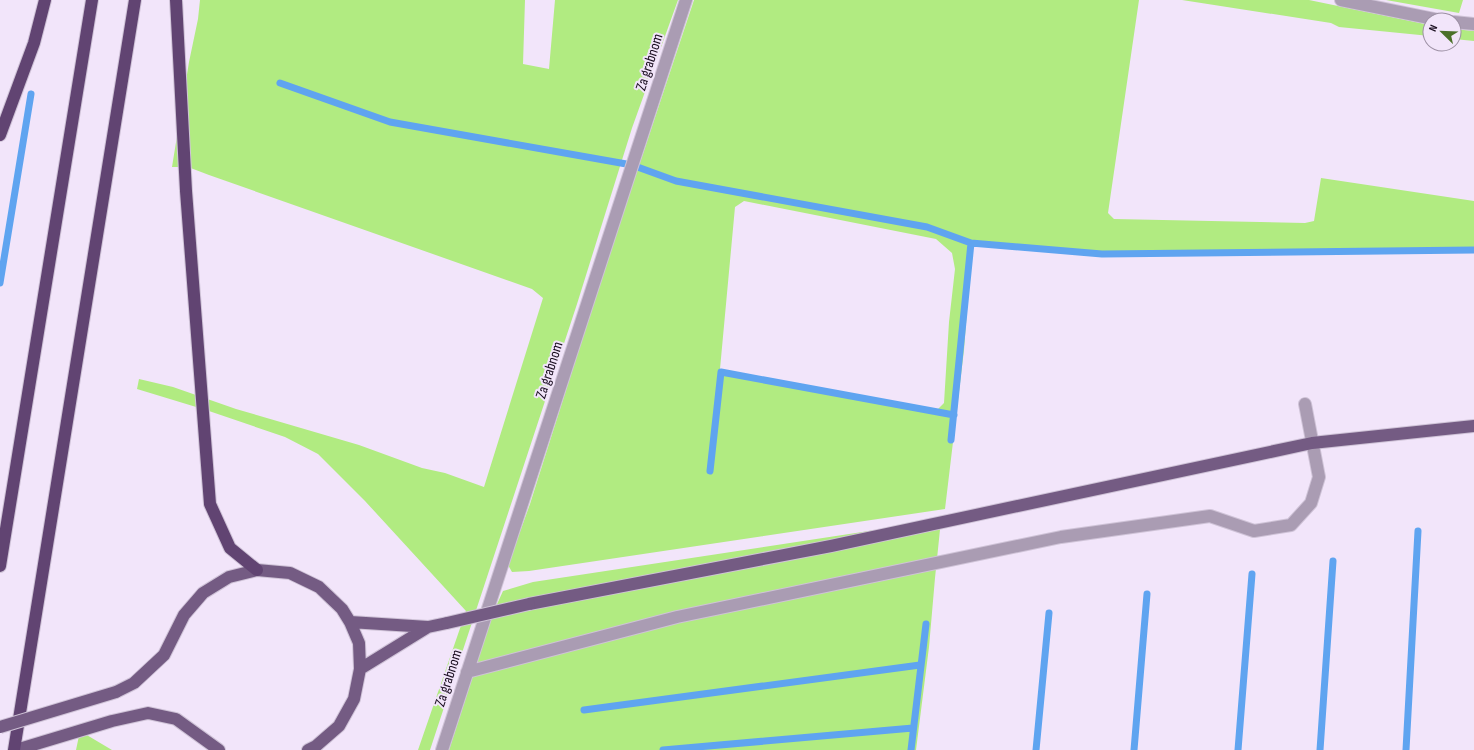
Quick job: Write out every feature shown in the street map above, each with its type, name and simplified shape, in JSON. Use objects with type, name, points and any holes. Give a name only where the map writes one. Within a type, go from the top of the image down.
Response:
[{"type":"highway","points":[[0,135],[34,43],[45,0]]},
{"type":"highway","points":[[0,566],[92,0]]},
{"type":"highway","points":[[15,750],[135,0]]},
{"type":"highway","points":[[176,0],[186,191],[210,504],[230,548],[258,570]]},
{"type":"main road","points":[[350,622],[428,627],[530,604],[831,546],[1312,443],[1474,426]]},
{"type":"main road","points":[[0,727],[116,692],[134,683],[164,655],[184,615],[203,593],[229,577],[258,570],[290,573],[319,587],[342,609],[350,622],[359,643],[360,669],[354,699],[339,726],[316,746],[308,750]]},
{"type":"main road","points":[[360,669],[428,627]]},
{"type":"main road","points":[[15,750],[112,721],[148,714],[176,719],[219,750]]},
{"type":"street","name":"Za grabnom","points":[[442,750],[466,672],[686,0]]},
{"type":"street","points":[[1341,0],[1422,17]]},
{"type":"street","points":[[1462,23],[1474,24]]},
{"type":"street","points":[[466,672],[678,617],[1061,537],[1210,516],[1254,531],[1291,525],[1311,503],[1319,477],[1305,404]]},
{"type":"green space","points":[[200,0],[525,0],[523,64],[549,69],[555,0],[678,0],[632,128],[577,304],[430,750],[418,750],[466,611],[365,501],[318,454],[285,437],[206,410],[137,389],[139,379],[173,387],[236,409],[359,445],[422,468],[445,473],[484,487],[543,298],[532,289],[188,167],[172,167]]},
{"type":"green space","points":[[694,0],[1139,0],[1108,213],[1114,219],[1305,223],[1314,221],[1321,178],[1474,201],[1474,247],[1164,254],[1070,252],[972,245],[964,350],[945,509],[529,571],[512,572],[508,565],[530,504],[596,295]],"holes":[[[744,201],[936,239],[952,253],[955,269],[949,322],[944,403],[937,410],[746,378],[720,369],[735,207]]]},
{"type":"green space","points":[[1182,0],[1309,0],[1422,23],[1422,35],[1339,27],[1331,23]]},
{"type":"green space","points":[[1386,0],[1463,0],[1459,12]]},
{"type":"green space","points":[[1462,30],[1474,31],[1474,41],[1462,40]]},
{"type":"green space","points":[[941,520],[929,647],[916,750],[449,750],[493,613],[503,591],[533,582]]},
{"type":"green space","points":[[80,731],[112,750],[76,750]]},
{"type":"waterway","points":[[280,83],[390,122],[632,165],[676,181],[927,227],[971,243],[1102,254],[1474,250]]},
{"type":"waterway","points":[[0,283],[31,94]]},
{"type":"waterway","points":[[951,440],[971,243]]},
{"type":"waterway","points":[[710,471],[721,372],[954,415]]},
{"type":"waterway","points":[[1406,750],[1418,531]]},
{"type":"waterway","points":[[1320,750],[1333,561]]},
{"type":"waterway","points":[[1238,750],[1252,574]]},
{"type":"waterway","points":[[1134,750],[1147,594]]},
{"type":"waterway","points":[[1036,750],[1049,613]]},
{"type":"waterway","points":[[911,750],[926,624]]},
{"type":"waterway","points":[[584,710],[920,665]]},
{"type":"waterway","points":[[663,750],[913,728]]}]
